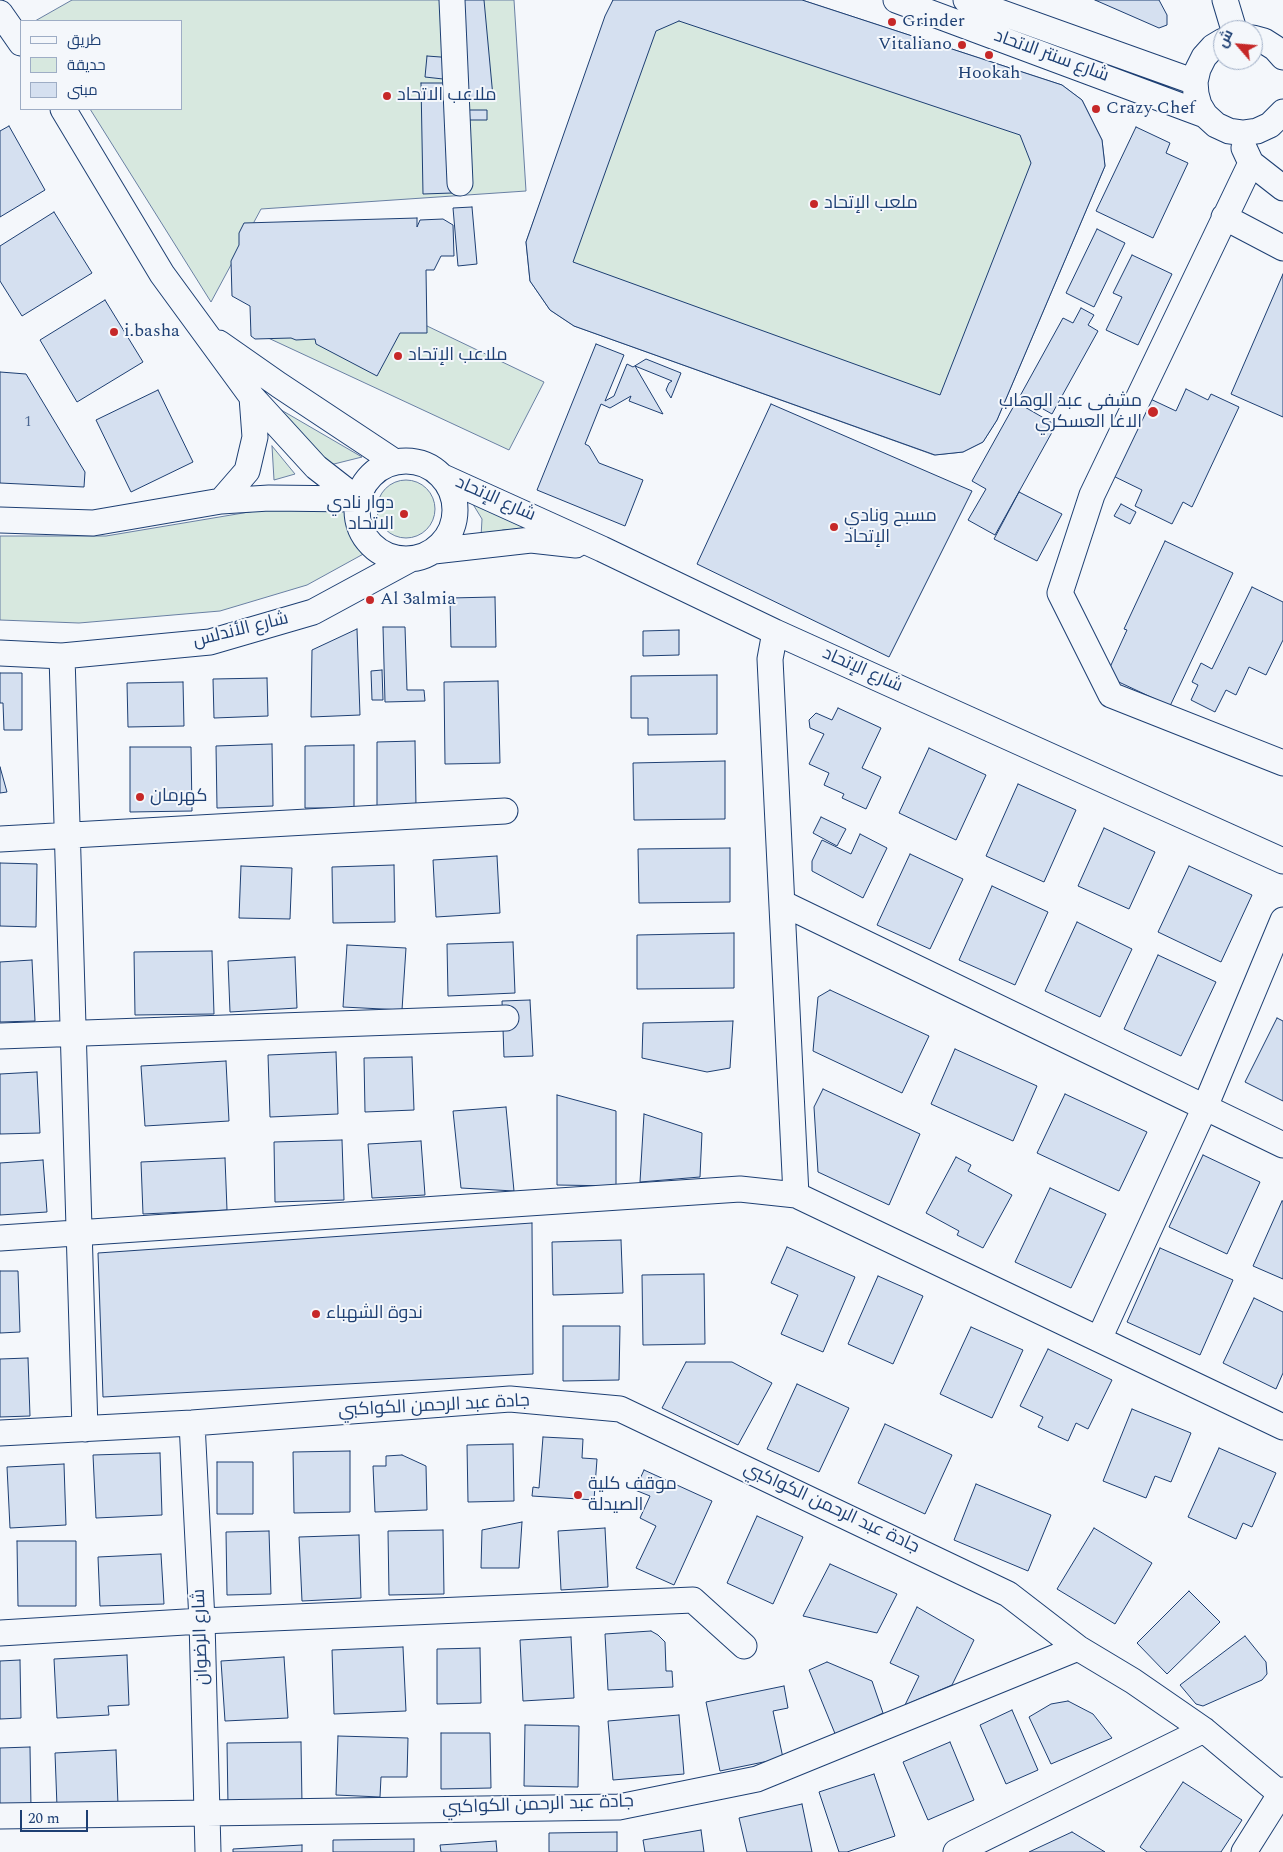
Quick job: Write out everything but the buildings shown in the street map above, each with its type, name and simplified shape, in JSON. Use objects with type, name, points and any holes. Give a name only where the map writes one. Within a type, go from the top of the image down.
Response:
[{"type":"street","points":[[12,0],[20,21]]},
{"type":"street","points":[[452,0],[460,182]]},
{"type":"street","name":"شارع سنتر الاتحاد","points":[[896,0],[1205,115],[1216,125],[1229,131],[1243,133]]},
{"type":"street","name":"شارع سنتر الاتحاد","points":[[966,0],[1195,82]]},
{"type":"street","points":[[1225,0],[1231,20]]},
{"type":"street","points":[[0,13],[20,42]]},
{"type":"street","points":[[1263,40],[1275,48],[1283,57]]},
{"type":"street","points":[[1205,115],[1199,105],[1195,82],[1198,69],[1204,57],[1213,47]]},
{"type":"street","points":[[64,110],[162,274],[252,397],[316,467],[357,499]]},
{"type":"street","points":[[1283,112],[1270,125],[1257,131],[1243,133],[1244,148],[1251,163],[1283,188]]},
{"type":"street","points":[[1251,163],[1092,495],[1060,593],[1111,695],[1283,764]]},
{"type":"street","points":[[1224,217],[1283,248]]},
{"type":"street","points":[[204,333],[395,462]]},
{"type":"street","points":[[221,501],[247,471],[255,437],[252,397]]},
{"type":"street","points":[[434,551],[445,540],[453,526],[456,512],[454,496],[448,482],[437,471],[423,463],[406,460],[390,462],[375,471],[364,483],[357,499],[356,514],[360,529],[368,542],[380,552],[394,558],[409,560],[434,551],[531,540],[602,549]]},
{"type":"street","name":"شارع الإتحاد","points":[[443,477],[602,549],[775,632],[1283,861]]},
{"type":"street","points":[[0,520],[93,523],[221,501],[269,498],[357,499]]},
{"type":"street","name":"شارع الأندلس","points":[[0,654],[62,656],[210,642],[313,612],[409,560]]},
{"type":"street","points":[[775,632],[770,659],[796,1195]]},
{"type":"street","points":[[62,656],[85,1429]]},
{"type":"street","points":[[0,839],[505,811]]},
{"type":"street","points":[[782,903],[1283,1145]]},
{"type":"street","points":[[1099,1339],[1205,1107],[1283,920]]},
{"type":"street","points":[[0,1036],[506,1018]]},
{"type":"street","points":[[0,1238],[740,1189],[796,1195],[1283,1427]]},
{"type":"street","name":"جادة عبد الرحمن الكواكبي","points":[[0,1433],[192,1423],[510,1400],[620,1409],[1008,1594],[1078,1648],[1133,1681],[1204,1730],[1282,1793]]},
{"type":"street","name":"شارع الرضوان","points":[[192,1423],[202,1621],[208,1852]]},
{"type":"street","points":[[0,1633],[202,1621],[693,1600],[744,1646]]},
{"type":"street","name":"جادة عبد الرحمن الكواكبي","points":[[0,1816],[620,1807],[757,1779],[1078,1648]]},
{"type":"street","points":[[956,1852],[1204,1730]]},
{"type":"street","points":[[1244,1852],[1282,1793]]},
{"type":"green space","name":"ملاعب الاتحاد","points":[[72,0],[514,0],[526,191],[261,209],[211,302],[91,110],[182,110],[182,20],[37,20]]},
{"type":"green space","name":"ملعب الإتحاد","points":[[613,0],[802,0],[1062,85],[1082,100],[1102,140],[1105,166],[997,420],[983,442],[963,452],[934,455],[574,326],[550,310],[530,281],[526,242]]},
{"type":"green space","name":"ملاعب الإتحاد","points":[[283,257],[544,382],[509,450],[251,330]]},
{"type":"green space","points":[[264,400],[362,457],[326,466]]},
{"type":"green space","points":[[272,446],[295,474],[274,480]]},
{"type":"green space","points":[[400,480],[412,480],[427,488],[435,503],[435,515],[427,530],[412,538],[400,538],[385,530],[377,515],[377,503],[385,488]]},
{"type":"green space","points":[[471,501],[538,528],[503,530],[481,537],[482,519]]},
{"type":"green space","points":[[267,509],[345,510],[353,536],[367,552],[307,585],[220,611],[79,623],[0,620],[0,536],[106,536]]},
{"type":"place","name":"Grinder","points":[[892,22]]},
{"type":"place","name":"Vitaliano","points":[[962,45]]},
{"type":"place","name":"Hookah","points":[[989,55]]},
{"type":"place","name":"ملاعب الاتحاد","points":[[387,96]]},
{"type":"place","name":"Crazy Chef","points":[[1096,109]]},
{"type":"place","name":"ملعب الإتحاد","points":[[814,204]]},
{"type":"place","name":"i.basha","points":[[114,332]]},
{"type":"place","name":"ملاعب الإتحاد","points":[[398,356]]},
{"type":"place","name":"مشفى عبد الوهاب الاغا العسكري","points":[[1153,412]]},
{"type":"place","name":"دوار نادي الاتحاد","points":[[404,514]]},
{"type":"place","name":"مسبح ونادي الإتحاد","points":[[834,527]]},
{"type":"place","name":"Al 3almia","points":[[370,600]]},
{"type":"place","name":"كهرمان","points":[[140,797]]},
{"type":"place","name":"ندوة الشهباء","points":[[316,1314]]},
{"type":"place","name":"موقف كلية الصيدلة","points":[[578,1495]]}]
